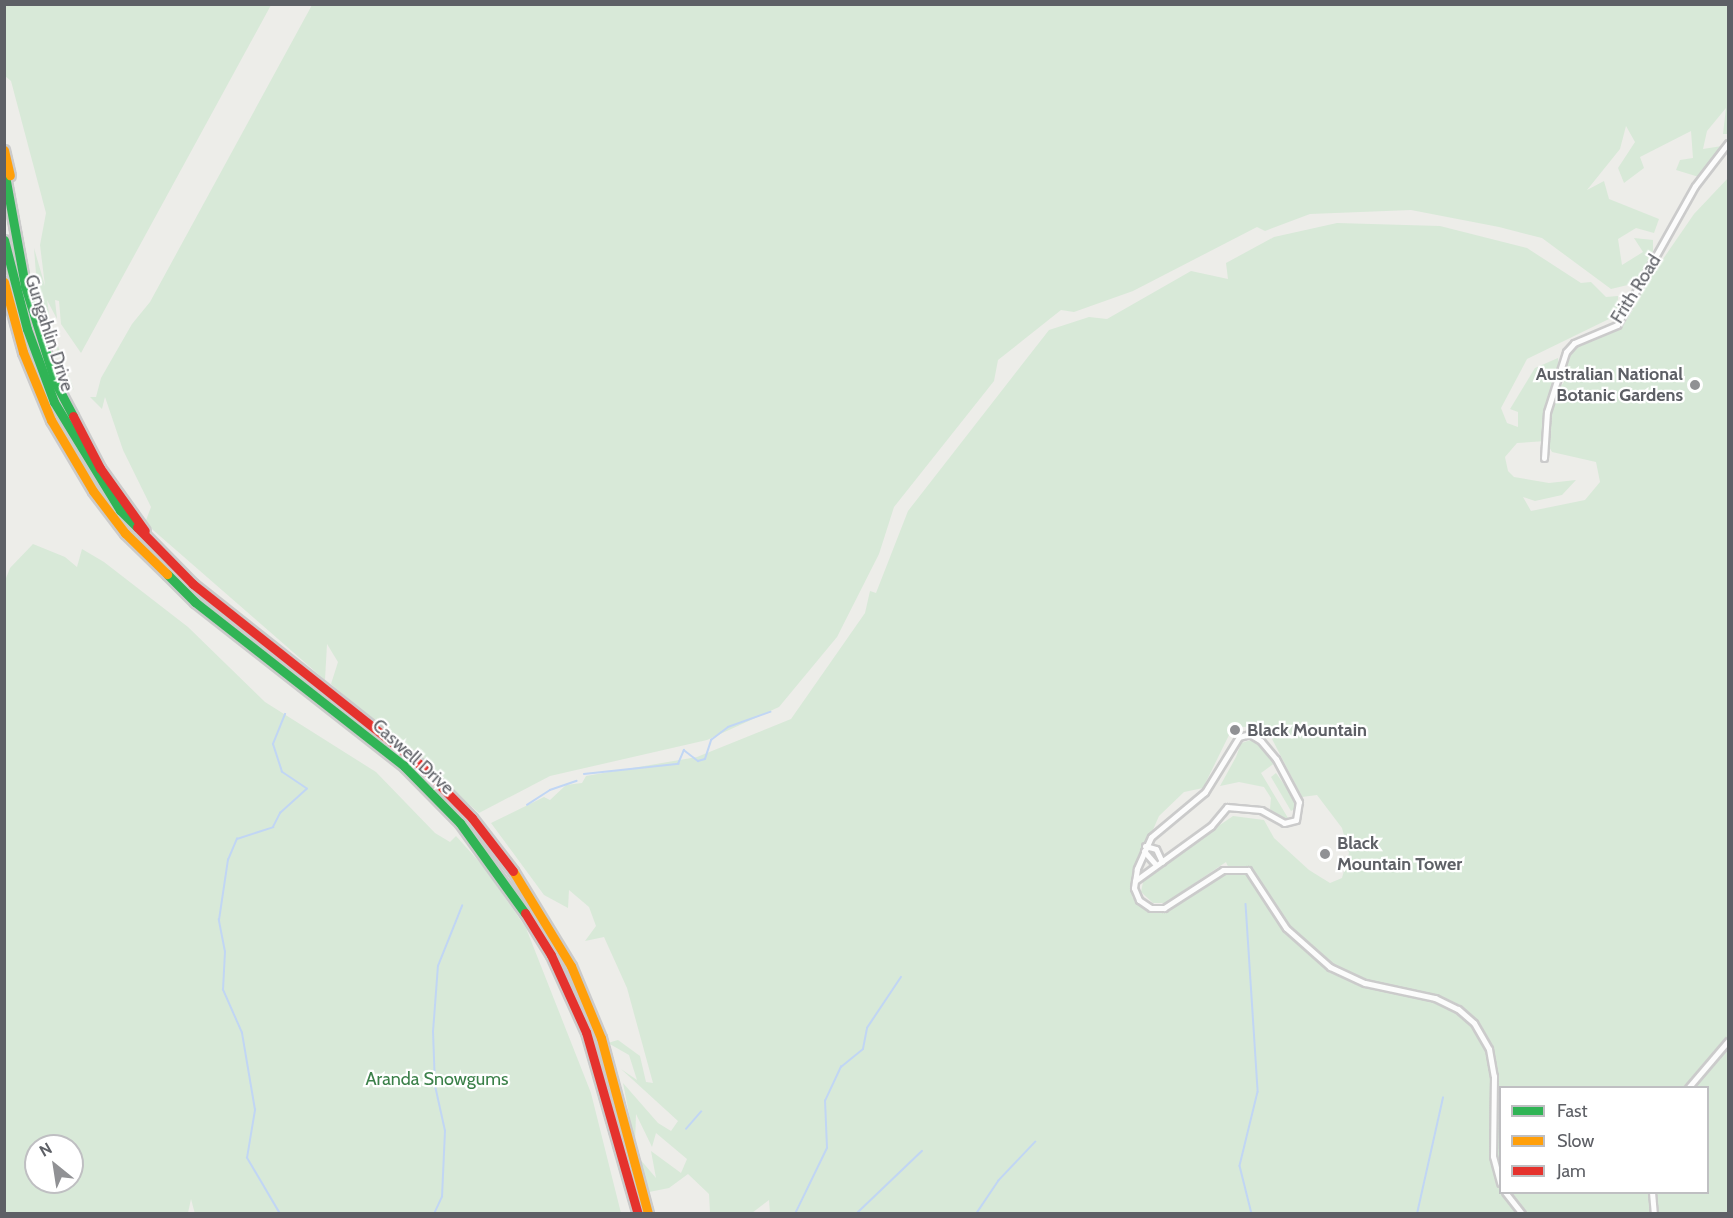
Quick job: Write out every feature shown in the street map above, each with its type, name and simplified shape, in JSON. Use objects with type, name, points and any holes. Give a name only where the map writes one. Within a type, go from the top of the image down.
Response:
[{"type":"highway","points":[[4,150],[20,261]]},
{"type":"highway","points":[[4,170],[20,261],[55,382],[100,468],[152,538],[237,619]]},
{"type":"highway","name":"Gungahlin Drive","points":[[4,240],[39,366],[94,474],[144,538],[237,619]]},
{"type":"highway","name":"Gungahlin Drive","points":[[4,282],[23,352],[45,408]]},
{"type":"highway","points":[[4,307],[29,380],[45,408]]},
{"type":"highway","name":"Caswell Drive","points":[[45,408],[93,491],[144,554],[202,608],[404,766],[453,816],[537,930],[592,1048],[638,1214]]},
{"type":"highway","name":"Caswell Drive","points":[[237,619],[343,699],[454,799],[504,858],[546,922],[601,1038],[648,1214]]},
{"type":"street","name":"Frith Road","points":[[1544,458],[1547,412],[1566,352],[1574,343],[1617,325],[1695,186],[1728,143]]},
{"type":"street","points":[[1135,881],[1211,826],[1231,806],[1261,810],[1284,823],[1296,820],[1299,802],[1276,759],[1261,741],[1250,734],[1239,737],[1204,792],[1144,849],[1135,881],[1139,900],[1151,908],[1164,908],[1223,870],[1248,870],[1286,928],[1329,967],[1365,983],[1435,998],[1458,1009],[1482,1034],[1492,1061],[1494,1156],[1499,1178]]},
{"type":"street","points":[[1144,849],[1156,849],[1159,863]]},
{"type":"street","points":[[1144,849],[1159,863]]},
{"type":"street","points":[[1690,1086],[1728,1041]]},
{"type":"street","points":[[1507,1194],[1522,1214]]},
{"type":"street","points":[[1652,1194],[1654,1214]]},
{"type":"green space","points":[[5,4],[271,5],[81,353],[61,324],[59,301],[55,300],[57,319],[47,300],[51,327],[75,393],[54,343],[37,287],[34,248],[45,286],[40,245],[46,213],[11,81],[5,76]]},
{"type":"green space","points":[[312,5],[1728,5],[1728,134],[1723,134],[1726,108],[1707,131],[1703,149],[1722,146],[1699,177],[1676,170],[1680,160],[1693,158],[1691,131],[1640,157],[1644,168],[1624,183],[1618,168],[1635,142],[1626,126],[1620,149],[1587,190],[1604,181],[1609,199],[1659,219],[1654,233],[1636,228],[1618,239],[1622,265],[1643,252],[1634,238],[1653,240],[1653,257],[1636,283],[1611,289],[1542,238],[1499,227],[1411,210],[1310,214],[1265,231],[1257,227],[1133,291],[1074,312],[1061,310],[998,360],[994,381],[894,507],[879,554],[837,637],[779,707],[707,740],[550,776],[479,813],[331,684],[338,662],[327,644],[325,680],[145,523],[151,507],[123,450],[105,397],[102,409],[90,397],[96,397],[101,378],[132,324],[150,302]]},
{"type":"green space","points":[[1728,178],[1728,1213],[770,1214],[769,1200],[752,1213],[710,1213],[709,1194],[688,1174],[669,1188],[649,1192],[639,1158],[656,1178],[651,1151],[681,1173],[687,1159],[656,1133],[652,1147],[636,1114],[635,1144],[623,1083],[658,1123],[671,1131],[678,1121],[621,1069],[637,1080],[629,1055],[608,1043],[618,1040],[640,1056],[646,1082],[653,1083],[627,988],[604,937],[585,941],[596,926],[589,907],[569,890],[568,908],[544,895],[491,823],[544,797],[550,800],[566,785],[582,783],[586,776],[697,757],[791,719],[865,613],[870,591],[876,593],[908,511],[1049,330],[1089,317],[1107,319],[1191,271],[1228,279],[1226,263],[1274,237],[1337,223],[1440,226],[1527,248],[1581,283],[1591,282],[1606,297],[1618,296],[1618,307],[1609,319],[1527,359],[1501,408],[1507,423],[1518,427],[1518,412],[1510,409],[1535,368],[1558,358],[1560,380],[1554,395],[1564,382],[1570,351],[1579,343],[1612,333],[1694,214]],"holes":[[[1546,441],[1552,452],[1596,462],[1600,482],[1585,500],[1531,511],[1523,497],[1535,501],[1562,495],[1576,480],[1549,483],[1514,477],[1508,471],[1505,457],[1517,443]],[[1258,726],[1271,737],[1302,797],[1317,795],[1342,828],[1349,853],[1342,878],[1330,883],[1309,870],[1274,838],[1264,820],[1233,816],[1144,877],[1141,892],[1153,903],[1165,903],[1226,862],[1230,871],[1165,912],[1144,909],[1132,897],[1131,880],[1159,816],[1184,792],[1203,788],[1229,735],[1242,727]]]},
{"type":"green space","name":"Aranda Snowgums","points":[[33,544],[65,557],[77,567],[82,549],[104,562],[188,627],[265,702],[376,772],[435,833],[450,842],[456,836],[483,866],[526,928],[591,1093],[621,1213],[195,1214],[191,1199],[188,1213],[5,1213],[4,583],[10,568]]},
{"type":"green space","points":[[1254,739],[1276,762],[1261,773],[1288,818],[1283,819],[1270,809],[1271,798],[1264,787],[1239,782],[1220,786],[1240,746],[1235,745]]},
{"type":"green space","points":[[1276,773],[1295,800],[1296,808],[1291,811],[1271,777]]},
{"type":"waterway","points":[[584,774],[678,764],[684,750],[698,761],[705,759],[711,740],[728,727],[770,712]]},
{"type":"waterway","points":[[280,1214],[247,1158],[255,1110],[242,1033],[223,990],[225,952],[219,920],[228,860],[237,839],[273,827],[280,813],[307,789],[282,772],[273,744],[285,714]]},
{"type":"waterway","points":[[527,805],[550,790],[576,781]]},
{"type":"waterway","points":[[1246,904],[1258,1092],[1240,1166],[1252,1214]]},
{"type":"waterway","points":[[434,1214],[442,1197],[445,1131],[435,1086],[433,1032],[438,966],[462,906]]},
{"type":"waterway","points":[[795,1214],[827,1148],[825,1101],[841,1067],[863,1049],[867,1028],[901,977]]},
{"type":"waterway","points":[[1417,1214],[1443,1098]]},
{"type":"waterway","points":[[686,1129],[701,1112]]},
{"type":"waterway","points":[[976,1214],[998,1181],[1035,1142]]},
{"type":"waterway","points":[[856,1214],[922,1151]]},
{"type":"traffic: fast","points":[[4,170],[25,286],[55,382],[73,416]]},
{"type":"traffic: fast","points":[[4,240],[27,329],[54,402],[120,510],[137,527]]},
{"type":"traffic: fast","points":[[167,574],[195,602],[404,766],[460,823],[525,913]]},
{"type":"traffic: slow","points":[[4,150],[10,175]]},
{"type":"traffic: slow","points":[[4,282],[23,352],[51,420],[93,491],[125,533],[167,574]]},
{"type":"traffic: slow","points":[[513,871],[571,966],[601,1038],[648,1214]]},
{"type":"traffic: jam","points":[[73,416],[100,468],[145,531]]},
{"type":"traffic: jam","points":[[137,527],[193,584],[418,763],[472,818],[513,871]]},
{"type":"traffic: jam","points":[[525,913],[551,955],[586,1032],[638,1214]]},
{"type":"place","name":"Australian National Botanic Gardens","points":[[1695,385]]},
{"type":"place","name":"Black Mountain","points":[[1235,730]]},
{"type":"place","name":"Black Mountain Tower","points":[[1325,854]]}]
